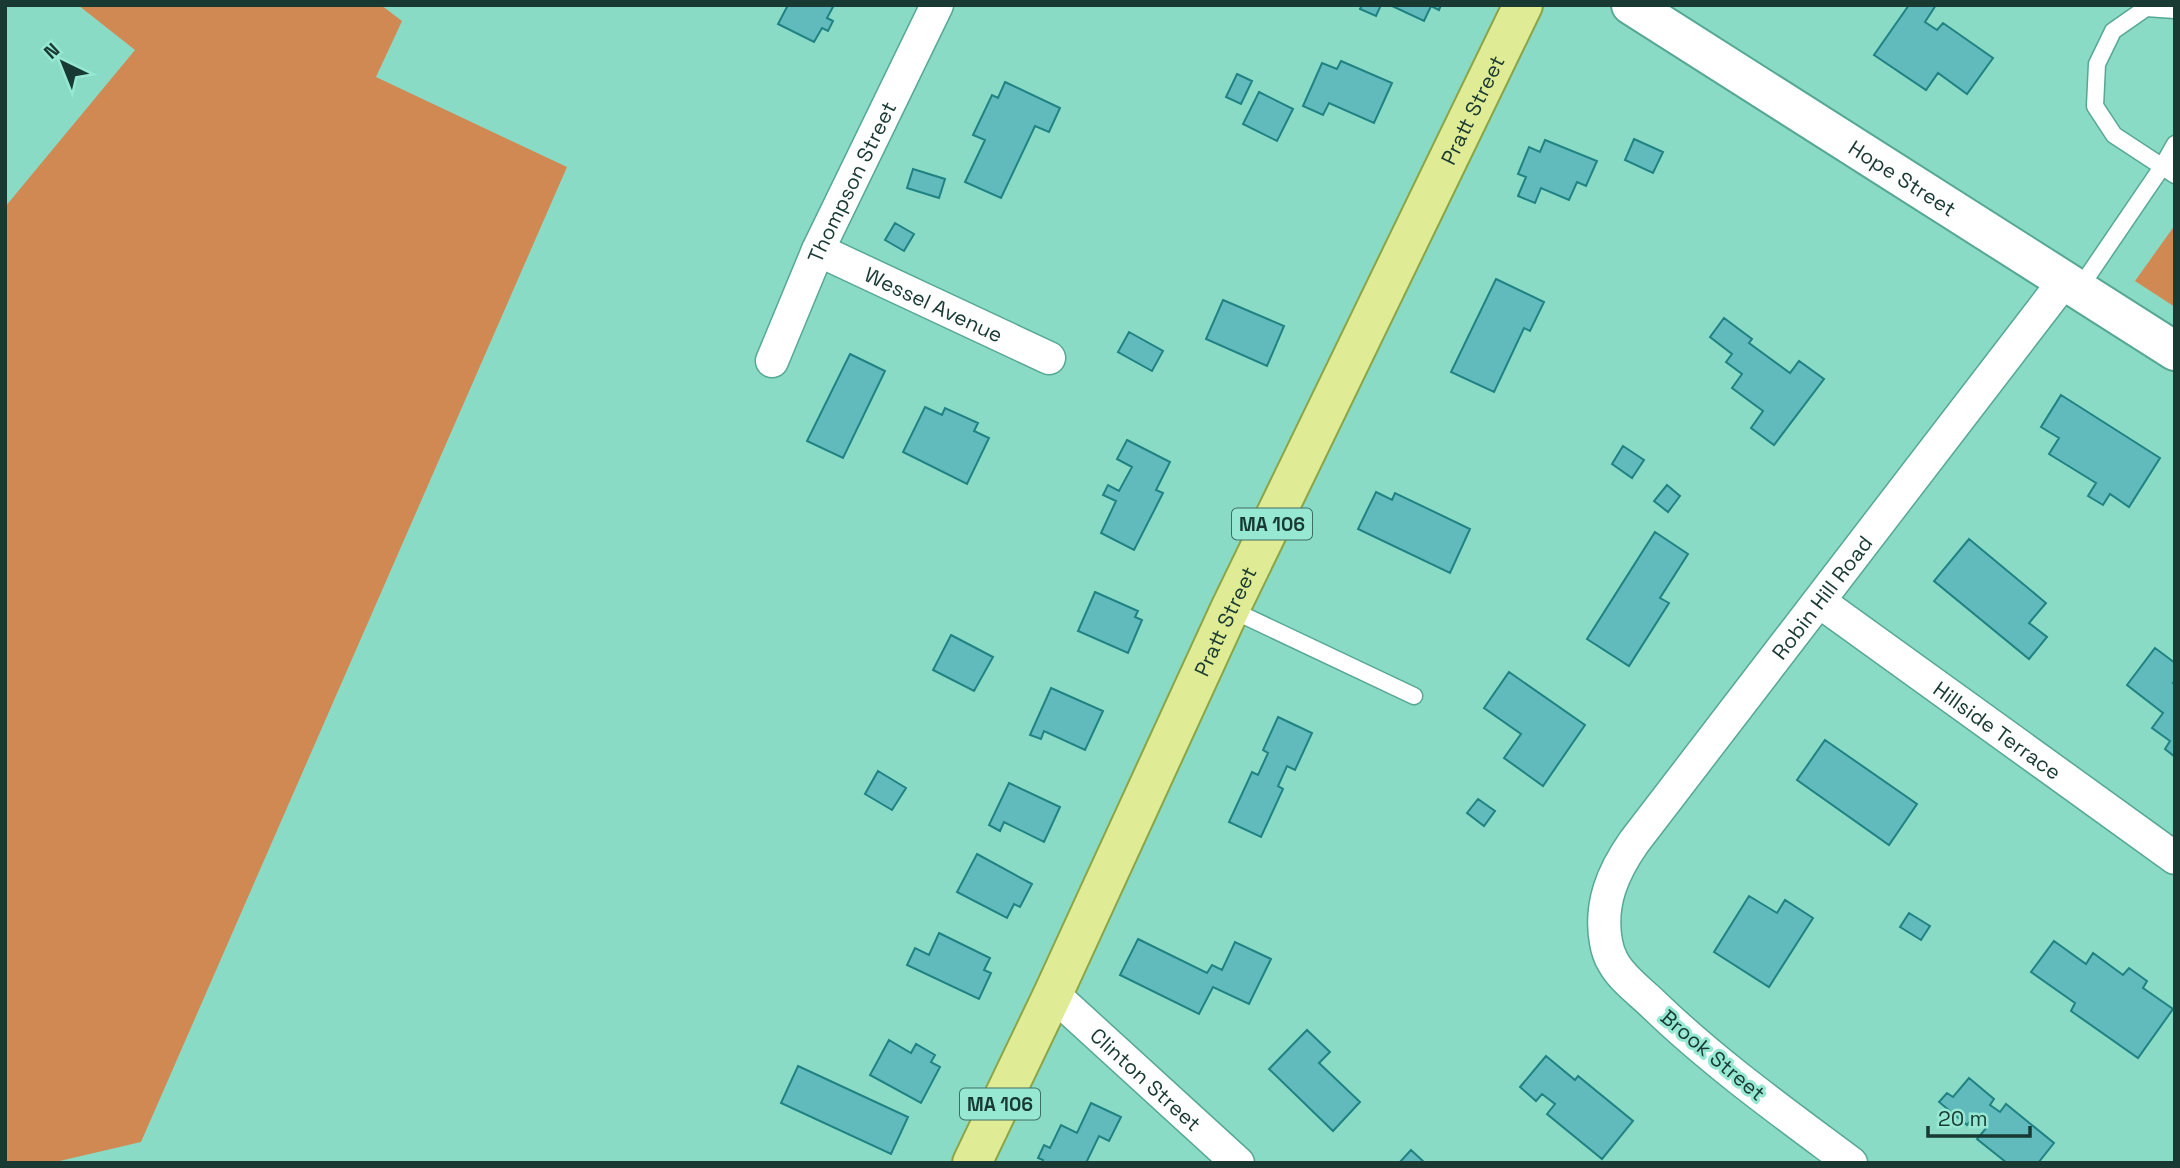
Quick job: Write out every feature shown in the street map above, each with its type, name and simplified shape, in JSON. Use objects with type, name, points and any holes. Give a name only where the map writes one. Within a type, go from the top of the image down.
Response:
[{"type":"main road","name":"Pratt Street","points":[[972,1163],[1230,609],[1523,5]]},
{"type":"main road","name":"Hope Street","points":[[1645,9],[2175,351]]},
{"type":"street","name":"Thompson Street","points":[[772,361],[818,250],[937,5]]},
{"type":"street","name":"Wessel Avenue","points":[[818,250],[1049,358]]},
{"type":"street","name":"Robin Hill Road","points":[[1605,926],[1609,888],[1617,866],[1628,850],[2072,285]]},
{"type":"street","name":"Hillside Terrace","points":[[1820,603],[2175,858]]},
{"type":"street","name":"Brook Street","points":[[1605,926],[1606,943],[1614,963],[1672,1023],[1851,1163]]},
{"type":"street","name":"Clinton Street","points":[[1053,994],[1238,1163]]},
{"type":"lane","points":[[2168,171],[2114,135],[2095,106],[2097,64],[2113,31],[2146,8],[2175,10]]},
{"type":"lane","points":[[2072,285],[2168,171],[2175,144]]},
{"type":"lane","points":[[1230,609],[1413,696]]},
{"type":"shaded area","points":[[78,5],[381,5],[402,21],[376,77],[567,167],[141,1142],[51,1163],[5,1163],[5,207],[135,50]]},
{"type":"shaded area","points":[[2175,225],[2175,307],[2135,281]]},
{"type":"building","points":[[788,5],[834,5],[827,18],[833,21],[828,31],[822,28],[814,42],[778,24]]},
{"type":"building","points":[[1362,5],[1381,5],[1376,16],[1360,9]]},
{"type":"building","points":[[1390,5],[1441,5],[1439,10],[1431,6],[1424,21]]},
{"type":"building","points":[[1909,5],[1936,5],[1925,22],[1937,30],[1943,23],[1993,58],[1967,94],[1938,73],[1926,90],[1874,55]]},
{"type":"building","points":[[1341,61],[1392,83],[1374,123],[1329,103],[1323,115],[1303,106],[1322,63],[1337,69]]},
{"type":"building","points":[[1237,74],[1252,81],[1241,104],[1226,97]]},
{"type":"building","points":[[1005,82],[1060,108],[1049,132],[1035,126],[1001,198],[965,182],[985,140],[973,135],[992,95],[998,98]]},
{"type":"building","points":[[1259,92],[1293,109],[1277,141],[1243,124]]},
{"type":"building","points":[[1634,139],[1663,152],[1653,173],[1625,160]]},
{"type":"building","points":[[1545,140],[1597,161],[1586,186],[1577,182],[1569,200],[1541,188],[1535,203],[1518,196],[1526,177],[1518,174],[1529,147],[1540,152]]},
{"type":"building","points":[[913,169],[945,179],[939,198],[907,188]]},
{"type":"building","points":[[895,223],[914,234],[904,251],[885,240]]},
{"type":"building","points":[[1496,279],[1544,302],[1530,331],[1524,328],[1494,392],[1451,372]]},
{"type":"building","points":[[1223,300],[1284,326],[1267,366],[1206,339]]},
{"type":"building","points":[[1724,318],[1752,339],[1749,343],[1790,373],[1799,361],[1824,379],[1774,445],[1751,428],[1763,411],[1732,388],[1742,374],[1726,362],[1732,354],[1710,337]]},
{"type":"building","points":[[1129,332],[1163,351],[1152,371],[1118,352]]},
{"type":"building","points":[[850,354],[885,371],[843,458],[807,441]]},
{"type":"building","points":[[2061,395],[2160,458],[2129,507],[2110,494],[2103,505],[2088,496],[2096,483],[2049,454],[2059,438],[2041,427]]},
{"type":"building","points":[[925,407],[942,415],[945,408],[978,423],[974,431],[989,438],[967,484],[903,452]]},
{"type":"building","points":[[1127,440],[1170,462],[1156,490],[1163,493],[1134,550],[1101,533],[1116,501],[1103,495],[1108,485],[1119,491],[1132,467],[1117,459]]},
{"type":"building","points":[[1623,446],[1644,460],[1632,478],[1612,464]]},
{"type":"building","points":[[1667,485],[1680,496],[1668,512],[1654,501]]},
{"type":"building","points":[[1376,492],[1392,500],[1395,493],[1470,529],[1450,573],[1358,529]]},
{"type":"building","points":[[1655,532],[1688,554],[1660,598],[1669,603],[1629,666],[1587,639]]},
{"type":"building","points":[[1969,539],[2046,603],[2029,623],[2047,637],[2029,659],[1934,581]]},
{"type":"building","points":[[1095,592],[1138,611],[1135,617],[1142,620],[1128,653],[1078,631]]},
{"type":"building","points":[[951,635],[993,657],[974,691],[933,670]]},
{"type":"building","points":[[2155,648],[2175,663],[2175,757],[2165,749],[2170,741],[2152,728],[2163,713],[2127,685]]},
{"type":"building","points":[[1509,672],[1585,725],[1543,786],[1504,758],[1521,734],[1484,708]]},
{"type":"building","points":[[1051,688],[1103,711],[1085,750],[1044,731],[1041,739],[1030,735]]},
{"type":"building","points":[[1278,717],[1312,733],[1295,770],[1287,766],[1278,786],[1283,789],[1261,837],[1229,822],[1252,772],[1258,775],[1268,753],[1263,750]]},
{"type":"building","points":[[1825,740],[1917,804],[1889,845],[1797,780]]},
{"type":"building","points":[[878,771],[906,788],[892,810],[865,794]]},
{"type":"building","points":[[1009,783],[1060,807],[1044,842],[1004,822],[1000,831],[989,825]]},
{"type":"building","points":[[1478,799],[1495,811],[1484,826],[1467,813]]},
{"type":"building","points":[[977,854],[1032,884],[1020,907],[1014,904],[1007,918],[957,892]]},
{"type":"building","points":[[1749,896],[1777,913],[1785,900],[1813,918],[1769,987],[1714,952]]},
{"type":"building","points":[[1909,913],[1930,926],[1921,940],[1900,927]]},
{"type":"building","points":[[939,933],[990,958],[984,970],[991,973],[979,999],[907,965],[915,948],[929,955]]},
{"type":"building","points":[[1138,939],[1207,973],[1212,965],[1222,970],[1235,942],[1271,959],[1249,1004],[1213,987],[1199,1014],[1120,975]]},
{"type":"building","points":[[2054,941],[2086,964],[2093,953],[2123,975],[2129,968],[2147,981],[2143,988],[2173,1009],[2138,1058],[2071,1011],[2075,1003],[2031,972]]},
{"type":"building","points":[[1307,1030],[1330,1052],[1319,1063],[1360,1102],[1333,1131],[1269,1069]]},
{"type":"building","points":[[889,1040],[911,1053],[916,1044],[935,1055],[931,1062],[940,1067],[921,1103],[870,1075]]},
{"type":"building","points":[[1546,1056],[1575,1080],[1578,1076],[1633,1121],[1602,1159],[1547,1114],[1555,1104],[1542,1094],[1536,1101],[1520,1087]]},
{"type":"building","points":[[798,1066],[908,1117],[891,1154],[781,1103]]},
{"type":"building","points":[[1969,1078],[1994,1099],[1990,1105],[2000,1112],[2006,1104],[2054,1143],[2038,1163],[2007,1163],[1977,1139],[1987,1127],[1974,1116],[1967,1125],[1939,1102],[1947,1093],[1953,1097]]},
{"type":"building","points":[[1091,1103],[1121,1117],[1109,1141],[1099,1136],[1086,1163],[1042,1163],[1043,1160],[1038,1158],[1044,1145],[1050,1148],[1061,1125],[1077,1133]]},
{"type":"building","points":[[1411,1150],[1425,1163],[1399,1163]]}]
